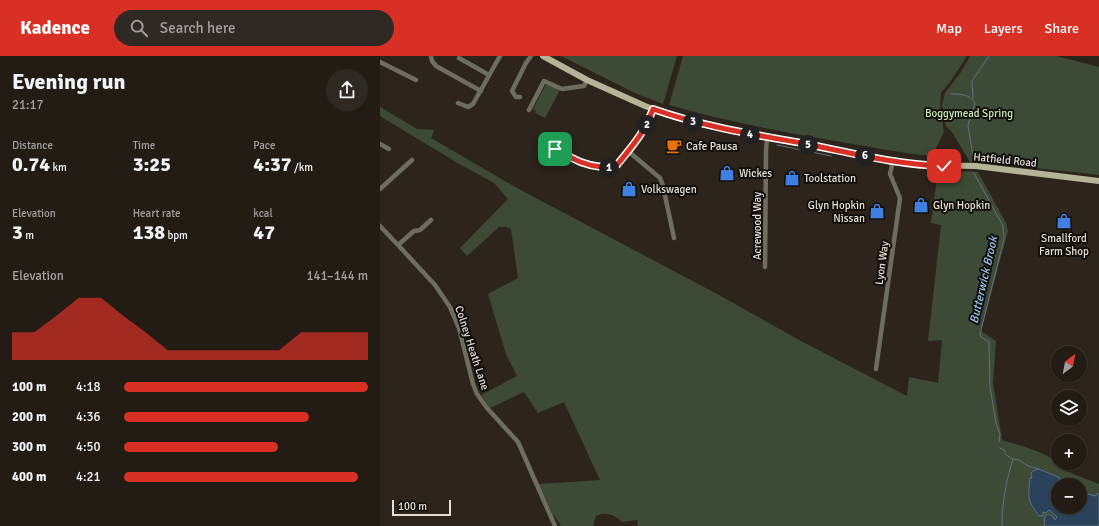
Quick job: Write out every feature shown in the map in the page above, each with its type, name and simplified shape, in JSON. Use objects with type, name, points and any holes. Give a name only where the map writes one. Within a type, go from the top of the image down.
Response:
[{"type":"main road","name":"Hatfield Road","points":[[543,56],[584,85],[705,125],[767,138],[926,166],[976,166],[1099,181]]},
{"type":"street","points":[[431,56],[432,61],[436,66],[481,91]]},
{"type":"street","points":[[458,103],[464,107],[471,106],[500,56]]},
{"type":"street","points":[[520,96],[516,97],[512,91],[531,56]]},
{"type":"street","points":[[458,58],[490,75]]},
{"type":"street","points":[[380,62],[416,80]]},
{"type":"street","points":[[529,110],[544,80],[562,89],[584,85]]},
{"type":"street","points":[[547,144],[583,164],[611,168],[617,165],[645,129],[653,109]]},
{"type":"street","name":"Acrewood Way","points":[[765,267],[767,138]]},
{"type":"street","points":[[380,144],[389,149]]},
{"type":"street","points":[[628,151],[660,178],[674,238]]},
{"type":"street","points":[[380,189],[412,160]]},
{"type":"street","name":"Lyon Way","points":[[876,369],[900,198],[890,174],[893,161]]},
{"type":"street","points":[[398,245],[414,231],[420,230],[431,220]]},
{"type":"street","name":"Colney Heath Lane","points":[[380,226],[439,290],[450,307],[459,328],[475,389],[487,408],[518,442],[555,526]]},
{"type":"green space","points":[[561,56],[677,56],[663,104],[637,94]]},
{"type":"green space","points":[[683,56],[967,56],[941,93],[940,109],[944,132],[932,156],[912,154],[790,133],[669,105]]},
{"type":"green space","name":"Boggymead Spring","points":[[970,56],[1056,56],[1099,67],[1099,175],[970,162],[952,132],[946,126],[942,105],[945,93],[961,72]]},
{"type":"green space","points":[[546,84],[560,90],[545,118],[535,113],[536,111],[533,109]]},
{"type":"green space","points":[[380,107],[417,129],[434,130],[431,138],[517,188],[717,294],[799,340],[907,396],[909,377],[938,383],[942,340],[928,341],[941,225],[931,223],[938,170],[978,172],[1006,223],[1008,231],[981,331],[996,341],[993,383],[1002,440],[1036,451],[1051,458],[1051,470],[1063,470],[1084,478],[1051,478],[1051,514],[1087,514],[1087,479],[1099,484],[1099,526],[638,526],[637,520],[622,522],[616,517],[603,514],[596,516],[593,526],[561,526],[553,515],[539,484],[600,480],[564,402],[538,413],[524,392],[490,408],[481,395],[517,376],[506,354],[488,294],[518,278],[511,229],[499,227],[467,256],[460,248],[508,199],[494,183],[380,116]]},
{"type":"water","points":[[1039,469],[1059,478],[1051,478],[1051,512],[1049,510],[1046,513],[1043,512],[1043,516],[1039,516],[1032,506],[1029,498],[1030,478],[1032,478],[1031,473],[1034,470]]},
{"type":"water","points":[[1099,493],[1099,526],[1044,526],[1045,516],[1048,514],[1055,520],[1057,517],[1054,514],[1087,514],[1087,494],[1095,496]]},
{"type":"waterway","name":"Butterwick Brook","points":[[973,98],[972,81],[989,56]]},
{"type":"waterway","name":"Butterwick Brook","points":[[951,94],[968,96],[975,103],[968,125],[973,157]]},
{"type":"waterway","points":[[777,145],[831,156]]},
{"type":"waterway","name":"Butterwick Brook","points":[[974,173],[1003,226],[1004,239],[980,334],[981,337],[989,342],[990,387],[996,423],[1000,434],[999,442]]},
{"type":"waterway","points":[[1000,448],[1004,450],[1006,455],[1013,459],[1019,460],[1028,466],[1039,469]]},
{"type":"waterway","name":"Butterwick Brook","points":[[1002,526],[1005,492],[1013,459]]},
{"type":"place","name":"Cafe Pausa","points":[[674,146]]},
{"type":"place","name":"Wickes","points":[[727,173]]},
{"type":"place","name":"Toolstation","points":[[792,178]]},
{"type":"place","name":"Volkswagen","points":[[629,189]]},
{"type":"place","name":"Glyn Hopkin","points":[[921,205]]},
{"type":"place","name":"Glyn Hopkin Nissan","points":[[877,211]]},
{"type":"place","name":"Smallford Farm Shop","points":[[1064,221]]},
{"type":"route","points":[[555,149],[583,164],[613,168],[641,135],[653,109],[705,125],[752,135],[916,165],[944,166]]}]
